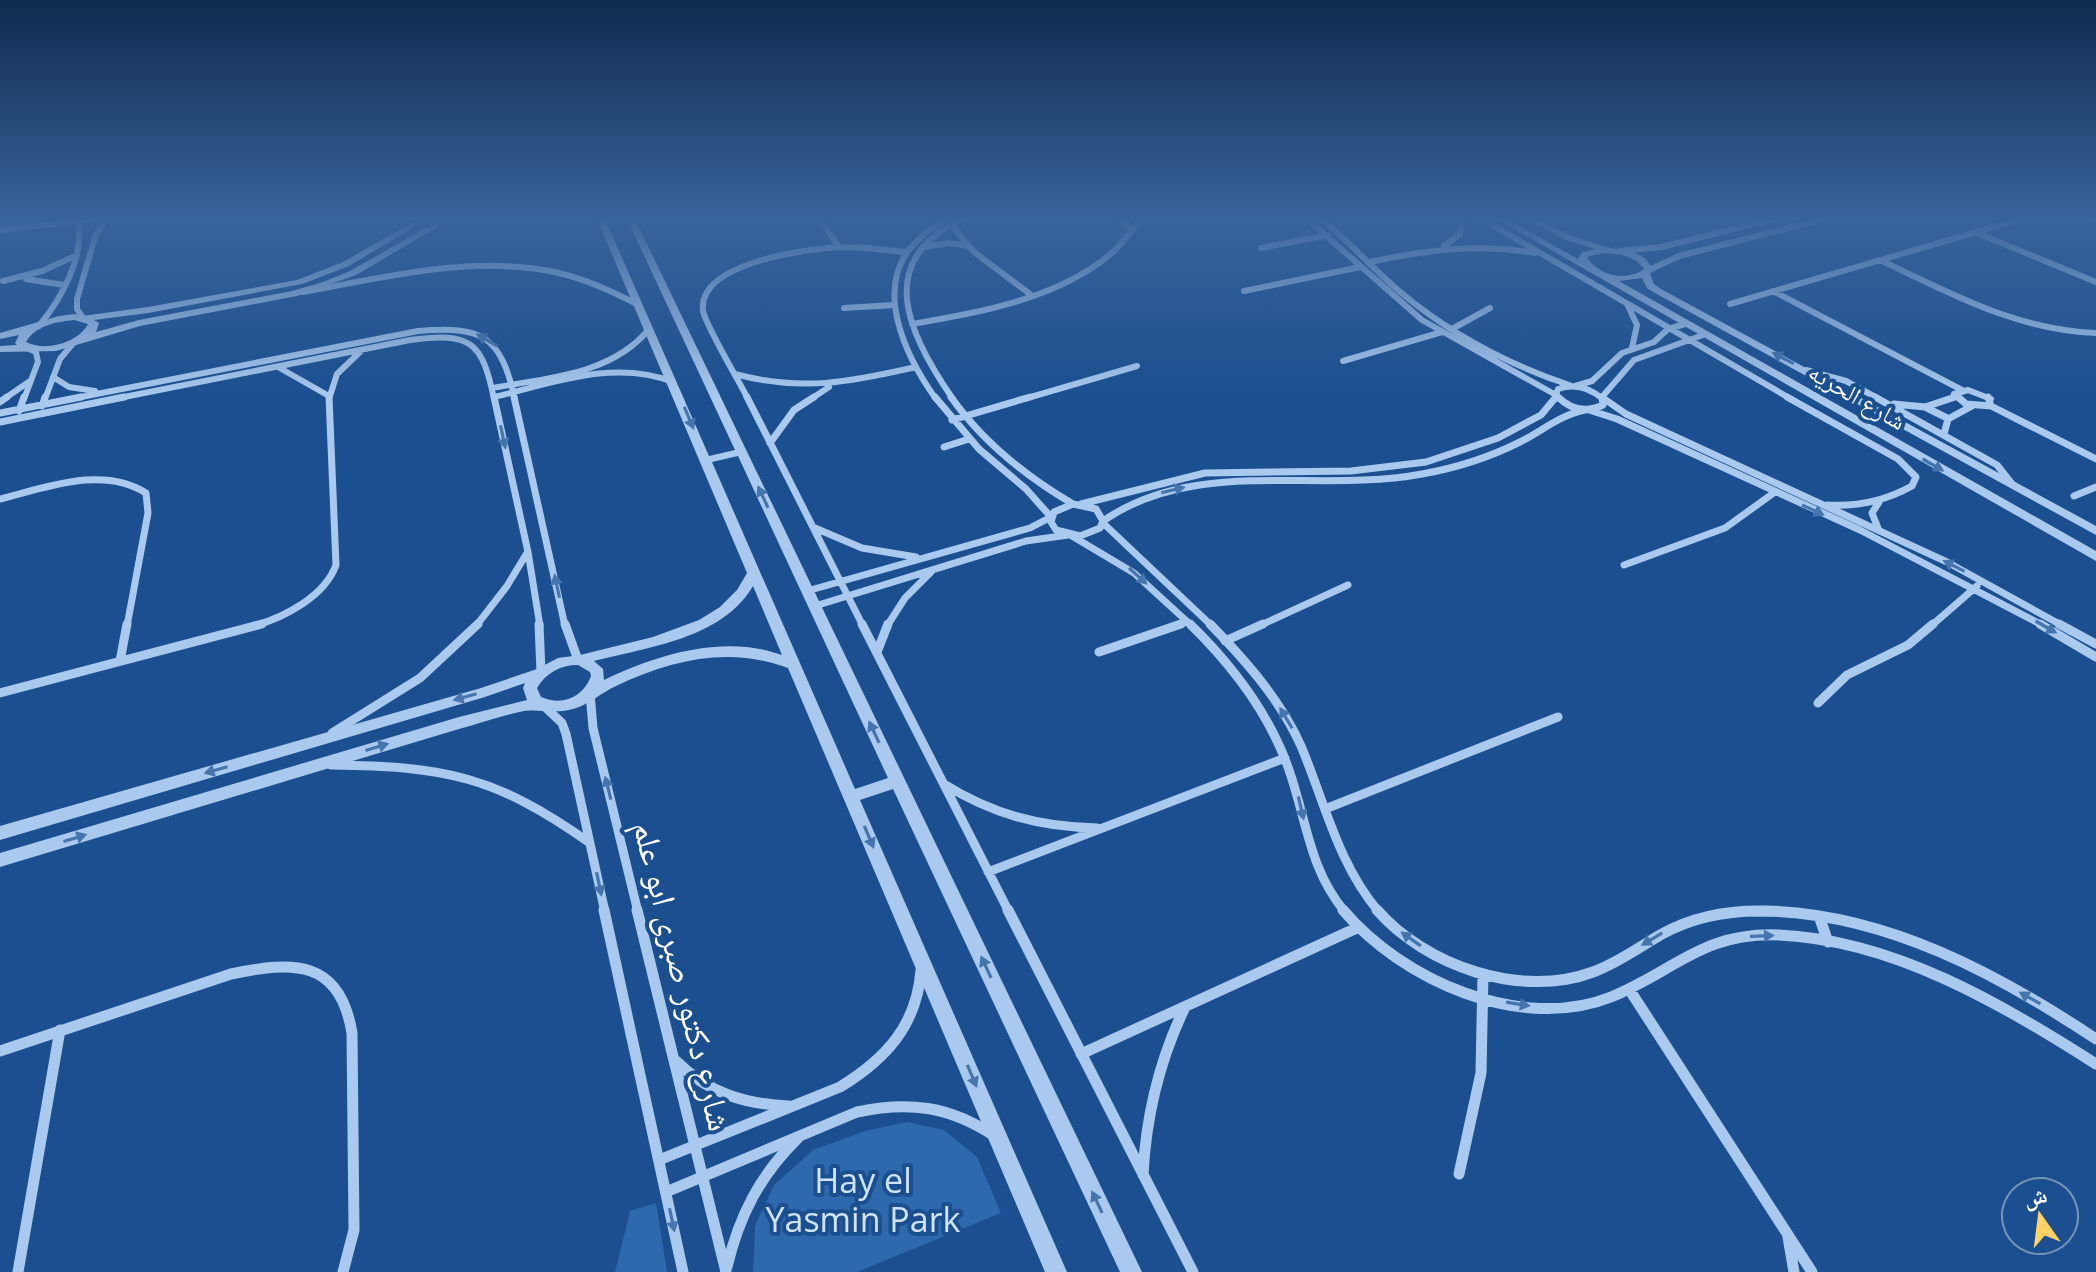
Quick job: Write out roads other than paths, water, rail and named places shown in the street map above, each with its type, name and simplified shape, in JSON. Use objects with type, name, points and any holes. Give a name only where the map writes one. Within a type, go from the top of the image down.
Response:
[{"type":"street","points":[[15,419],[38,357],[20,340],[56,307],[66,278]]},
{"type":"street","points":[[39,414],[60,359],[94,327],[91,320],[84,318],[77,309],[83,278]]},
{"type":"street","points":[[0,336],[66,318],[148,310],[309,278]]},
{"type":"street","points":[[294,294],[341,278]]},
{"type":"street","points":[[0,349],[46,349],[164,317],[382,278]]},
{"type":"street","points":[[586,278],[613,289],[639,305]]},
{"type":"street","points":[[627,278],[1056,1272]]},
{"type":"street","points":[[659,278],[1131,1272]]},
{"type":"street","points":[[724,278],[713,284],[706,293],[703,311],[1193,1272]]},
{"type":"street","points":[[895,278],[894,305],[904,342],[916,367],[952,420],[1041,503],[1056,530],[1101,549],[1127,566],[1186,622],[1245,688],[1267,721],[1285,758],[1299,798],[1314,863],[1340,907],[1390,953],[1427,975],[1484,997],[1551,1008],[1582,1006],[1629,989],[1703,945],[1730,938],[1772,935],[1828,942],[1904,964],[1955,985],[2020,1017],[2096,1064]]},
{"type":"street","points":[[907,278],[912,324],[938,378],[966,416],[1025,473],[1051,493],[1100,512],[1103,522],[1225,641],[1282,711],[1306,755],[1344,866],[1376,911],[1414,942],[1459,966],[1483,974],[1541,982],[1581,976],[1615,962],[1658,934],[1714,914],[1781,911],[1819,916],[1892,935],[1954,959],[2049,1008],[2096,1039]]},
{"type":"street","points":[[1010,278],[1030,294]]},
{"type":"street","points":[[912,324],[974,311],[1072,278]]},
{"type":"street","points":[[1244,291],[1305,278]]},
{"type":"street","points":[[1373,278],[1399,302],[1445,334],[1556,396],[1567,406],[1617,419],[1775,492],[1975,588],[2096,657]]},
{"type":"street","points":[[1387,278],[1408,298],[1455,330],[1533,372],[1594,391],[1626,414],[1983,580],[2096,644]]},
{"type":"street","points":[[1584,278],[1687,341],[1907,465],[1916,477],[1916,482],[1905,491],[1880,501],[1856,506],[1827,505]]},
{"type":"street","name":"شارع الحريه","points":[[1607,278],[2096,557]]},
{"type":"street","name":"شارع الحريه","points":[[1648,278],[1650,286],[2096,531]]},
{"type":"street","points":[[1730,304],[1816,278]]},
{"type":"street","points":[[1920,278],[2019,322],[2065,331],[2096,333]]},
{"type":"street","points":[[1,282],[46,280],[64,285]]},
{"type":"street","points":[[1773,291],[1962,390],[1984,394],[1993,402],[1991,406]]},
{"type":"street","points":[[1651,305],[1656,298],[1674,299]]},
{"type":"street","points":[[1624,302],[1637,325],[1632,348]]},
{"type":"street","points":[[844,308],[894,305]]},
{"type":"street","points":[[1343,361],[1445,334],[1490,308]]},
{"type":"street","points":[[1668,329],[1685,324]]},
{"type":"street","points":[[492,388],[618,358],[638,345],[649,329]]},
{"type":"street","points":[[807,591],[1030,528],[1051,517],[1059,508],[1186,476],[1232,470],[1369,470],[1455,454],[1515,430],[1550,408],[1558,389],[1597,380],[1614,358],[1665,336],[1668,329]]},
{"type":"street","points":[[0,413],[450,330],[488,338],[501,350],[511,384],[565,625],[579,660],[596,669],[597,684],[590,693]]},
{"type":"street","points":[[815,606],[1037,539],[1088,535],[1131,503],[1179,488],[1238,481],[1374,480],[1465,464],[1519,443],[1564,415],[1603,405],[1602,398],[1634,360],[1703,335]]},
{"type":"street","points":[[0,422],[363,350],[401,338],[442,338],[469,342],[484,355],[528,552],[542,640],[540,672],[530,688],[535,701],[543,706]]},
{"type":"street","points":[[0,693],[268,622],[301,606],[325,586],[332,576],[336,557],[329,396],[337,374],[363,350]]},
{"type":"street","points":[[952,420],[1137,366]]},
{"type":"street","points":[[277,367],[329,396]]},
{"type":"street","points":[[735,374],[789,385],[829,387],[916,367]]},
{"type":"street","points":[[1805,370],[1846,381],[1944,434],[1990,460],[2012,485]]},
{"type":"street","points":[[494,397],[624,371],[650,373],[674,382]]},
{"type":"street","points":[[53,377],[69,387],[82,390],[116,390]]},
{"type":"street","points":[[0,402],[31,381]]},
{"type":"street","points":[[770,443],[794,410],[829,387]]},
{"type":"street","points":[[1955,397],[1955,392],[1962,390]]},
{"type":"street","points":[[1925,407],[1955,397],[1972,406]]},
{"type":"street","points":[[1886,402],[1925,407],[1947,418]]},
{"type":"street","points":[[1944,434],[1947,418],[1972,406],[1991,406],[2096,459]]},
{"type":"street","points":[[944,447],[969,439]]},
{"type":"street","points":[[707,460],[742,452]]},
{"type":"street","points":[[1455,454],[1465,464]]},
{"type":"street","points":[[1279,470],[1281,481]]},
{"type":"street","points":[[1369,470],[1374,480]]},
{"type":"street","points":[[0,499],[98,480],[123,481],[146,493],[148,513],[120,661]]},
{"type":"street","points":[[2074,496],[2096,487]]},
{"type":"street","points":[[1624,565],[1725,528],[1775,492]]},
{"type":"street","points":[[1879,529],[1872,513],[1880,501]]},
{"type":"street","points":[[2046,530],[2073,519]]},
{"type":"street","points":[[813,526],[862,548],[925,558]]},
{"type":"street","points":[[320,740],[385,702],[451,654],[497,605],[528,552]]},
{"type":"street","points":[[877,652],[883,630],[895,609],[935,569]]},
{"type":"street","points":[[0,833],[320,740],[540,672],[559,662],[579,660],[674,635],[712,619],[741,596],[755,571]]},
{"type":"street","points":[[1818,703],[1834,684],[1847,675],[1908,645],[1983,580]]},
{"type":"street","points":[[1225,641],[1348,585]]},
{"type":"street","points":[[1099,652],[1186,622]]},
{"type":"street","points":[[1200,637],[1215,630]]},
{"type":"street","points":[[0,860],[503,710],[573,704],[590,693],[652,666],[705,653],[760,652],[795,665]]},
{"type":"street","name":"شارع دكتور صبرى ابو علم","points":[[590,693],[593,728],[726,1272]]},
{"type":"street","name":"شارع دكتور صبرى ابو علم","points":[[543,706],[562,723],[566,734],[683,1272]]},
{"type":"street","points":[[1325,809],[1558,717]]},
{"type":"street","points":[[988,872],[1285,758]]},
{"type":"street","points":[[318,765],[406,766],[474,778],[533,802],[590,844]]},
{"type":"street","points":[[852,796],[897,781]]},
{"type":"street","points":[[943,783],[979,805],[1017,820],[1046,826],[1104,827]]},
{"type":"street","points":[[1819,916],[1828,942]]},
{"type":"street","points":[[1081,1054],[1359,927]]},
{"type":"street","points":[[659,1160],[840,1087],[866,1072],[888,1053],[905,1030],[916,1006],[921,981],[920,957]]},
{"type":"street","points":[[0,1051],[244,970],[291,966],[327,979],[340,992],[348,1008],[352,1033],[354,1230],[343,1272]]},
{"type":"street","points":[[1459,1174],[1481,1073],[1483,974]]},
{"type":"street","points":[[1629,989],[1812,1272]]},
{"type":"street","points":[[1143,1175],[1150,1101],[1170,1035],[1185,1007]]},
{"type":"street","points":[[18,1272],[60,1030]]},
{"type":"street","points":[[674,1058],[690,1076],[711,1090],[736,1100],[794,1106]]},
{"type":"street","points":[[666,1192],[857,1112],[888,1104],[918,1104],[960,1116],[999,1140]]},
{"type":"street","points":[[726,1272],[732,1238],[744,1207],[780,1154],[803,1134]]},
{"type":"street","points":[[1787,1233],[1794,1272]]},
{"type":"street","points":[[1047,1252],[1049,1272]]},
{"type":"park label","name":"Hay el Yasmin Park","points":[[863,1200]]}]
